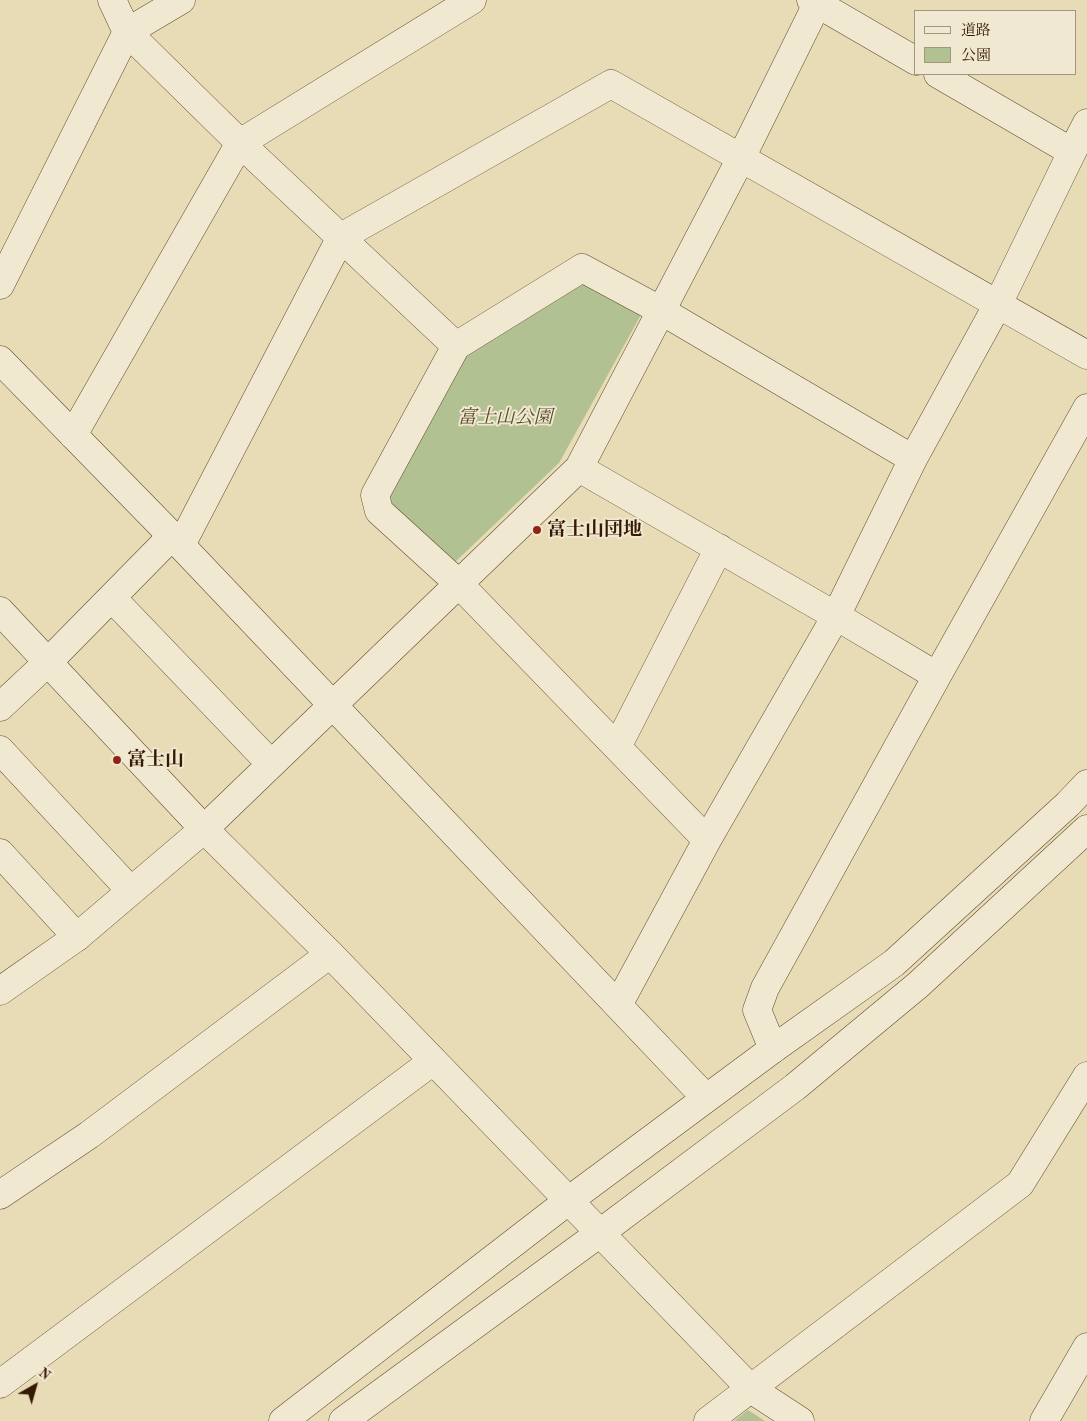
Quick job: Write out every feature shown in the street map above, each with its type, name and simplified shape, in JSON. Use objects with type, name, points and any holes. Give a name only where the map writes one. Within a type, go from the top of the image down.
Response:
[{"type":"street","points":[[112,0],[127,32],[240,143],[456,346]]},
{"type":"street","points":[[0,285],[127,32],[181,0]]},
{"type":"street","points":[[73,435],[240,143],[472,0]]},
{"type":"street","points":[[0,991],[78,936],[204,829],[579,468],[741,158],[816,1],[914,60]]},
{"type":"street","points":[[940,75],[1072,152]]},
{"type":"street","points":[[0,707],[112,598],[176,540],[340,238],[611,84],[1087,355]]},
{"type":"street","points":[[618,1004],[707,840],[836,616],[913,459],[998,304],[1087,123]]},
{"type":"street","points":[[707,840],[458,583],[379,511],[375,495],[456,346],[582,268],[660,310],[913,459]]},
{"type":"street","points":[[0,360],[176,540],[706,1098]]},
{"type":"street","points":[[773,1049],[757,1010],[765,988],[1087,408]]},
{"type":"street","points":[[579,468],[937,676]]},
{"type":"street","points":[[617,747],[719,548]]},
{"type":"street","points":[[112,598],[271,764]]},
{"type":"street","points":[[0,612],[204,829],[330,954],[751,1389],[800,1421]]},
{"type":"street","points":[[0,750],[131,891]]},
{"type":"street","points":[[283,1421],[568,1201],[773,1049],[894,963],[1068,804],[1087,784]]},
{"type":"street","points":[[343,1421],[600,1233],[795,1087],[918,985],[1087,829]]},
{"type":"street","points":[[0,854],[78,936]]},
{"type":"street","points":[[0,1195],[89,1134],[330,954]]},
{"type":"street","points":[[0,1384],[433,1061]]},
{"type":"street","points":[[708,1421],[1020,1184],[1087,1076]]},
{"type":"street","points":[[1044,1421],[1087,1347]]},
{"type":"green space","name":"富士山公園","points":[[581,277],[642,313],[559,463],[452,565],[382,501],[463,351]]},
{"type":"green space","points":[[748,1410],[765,1421],[734,1421]]},
{"type":"place","name":"富士山団地","points":[[537,530]]},
{"type":"place","name":"富士山","points":[[117,760]]}]
